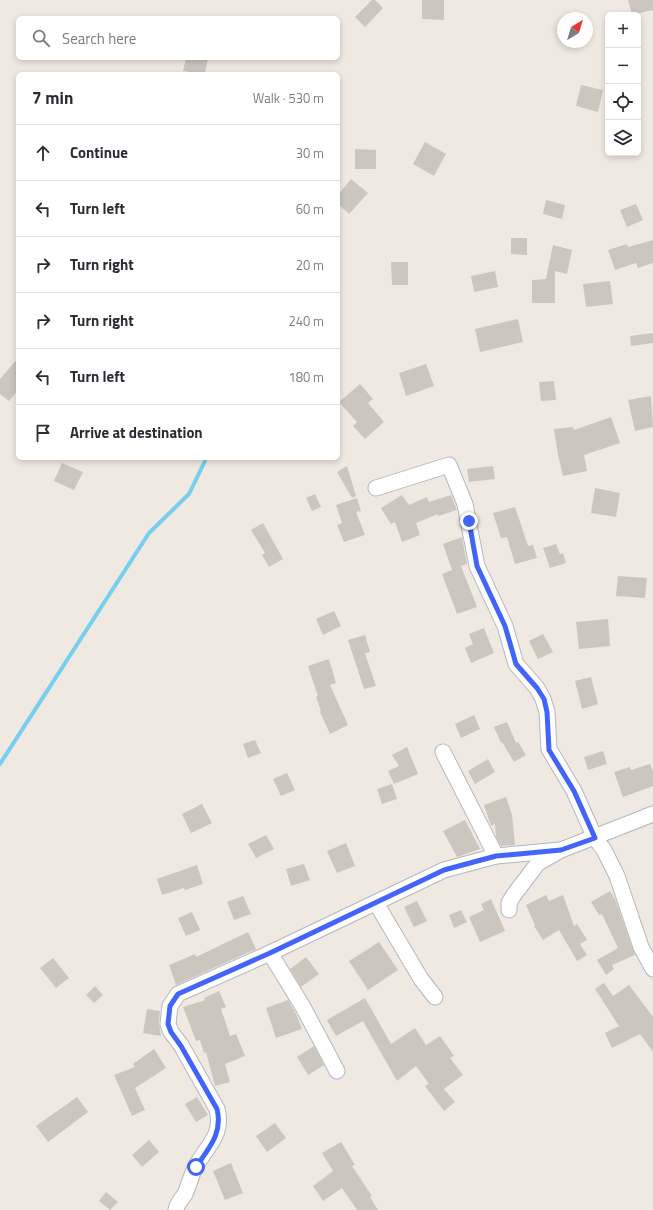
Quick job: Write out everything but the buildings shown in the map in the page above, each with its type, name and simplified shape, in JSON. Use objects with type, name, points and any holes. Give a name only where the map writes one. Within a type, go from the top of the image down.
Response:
[{"type":"street","points":[[376,488],[449,465],[465,504],[473,552],[480,576],[505,626],[516,664],[537,688],[544,699],[547,712],[549,750],[574,791],[595,838],[604,850],[617,876],[641,947],[653,969]]},
{"type":"street","points":[[443,752],[496,856]]},
{"type":"street","points":[[509,910],[509,903],[513,896],[538,863],[561,850],[595,838],[653,814]]},
{"type":"street","points":[[176,1210],[177,1205],[184,1194],[196,1167],[213,1141],[220,1120],[217,1109],[181,1046],[171,1032],[168,1024],[170,1006],[178,994],[270,953],[444,870],[496,856],[561,850]]},
{"type":"street","points":[[376,903],[421,979],[435,997]]},
{"type":"street","points":[[270,953],[303,1007],[336,1071]]},
{"type":"waterway","points":[[0,764],[149,533],[189,494],[205,461]]},
{"type":"route","points":[[196,1167],[213,1141],[218,1130],[220,1120],[217,1109],[209,1098],[181,1046],[171,1032],[168,1024],[170,1006],[178,994],[270,953],[376,903],[395,892],[444,870],[496,856],[561,850],[595,838],[574,791],[549,750],[548,722],[544,699],[537,688],[520,670],[513,658],[505,626],[480,576],[473,552],[469,521]]}]
